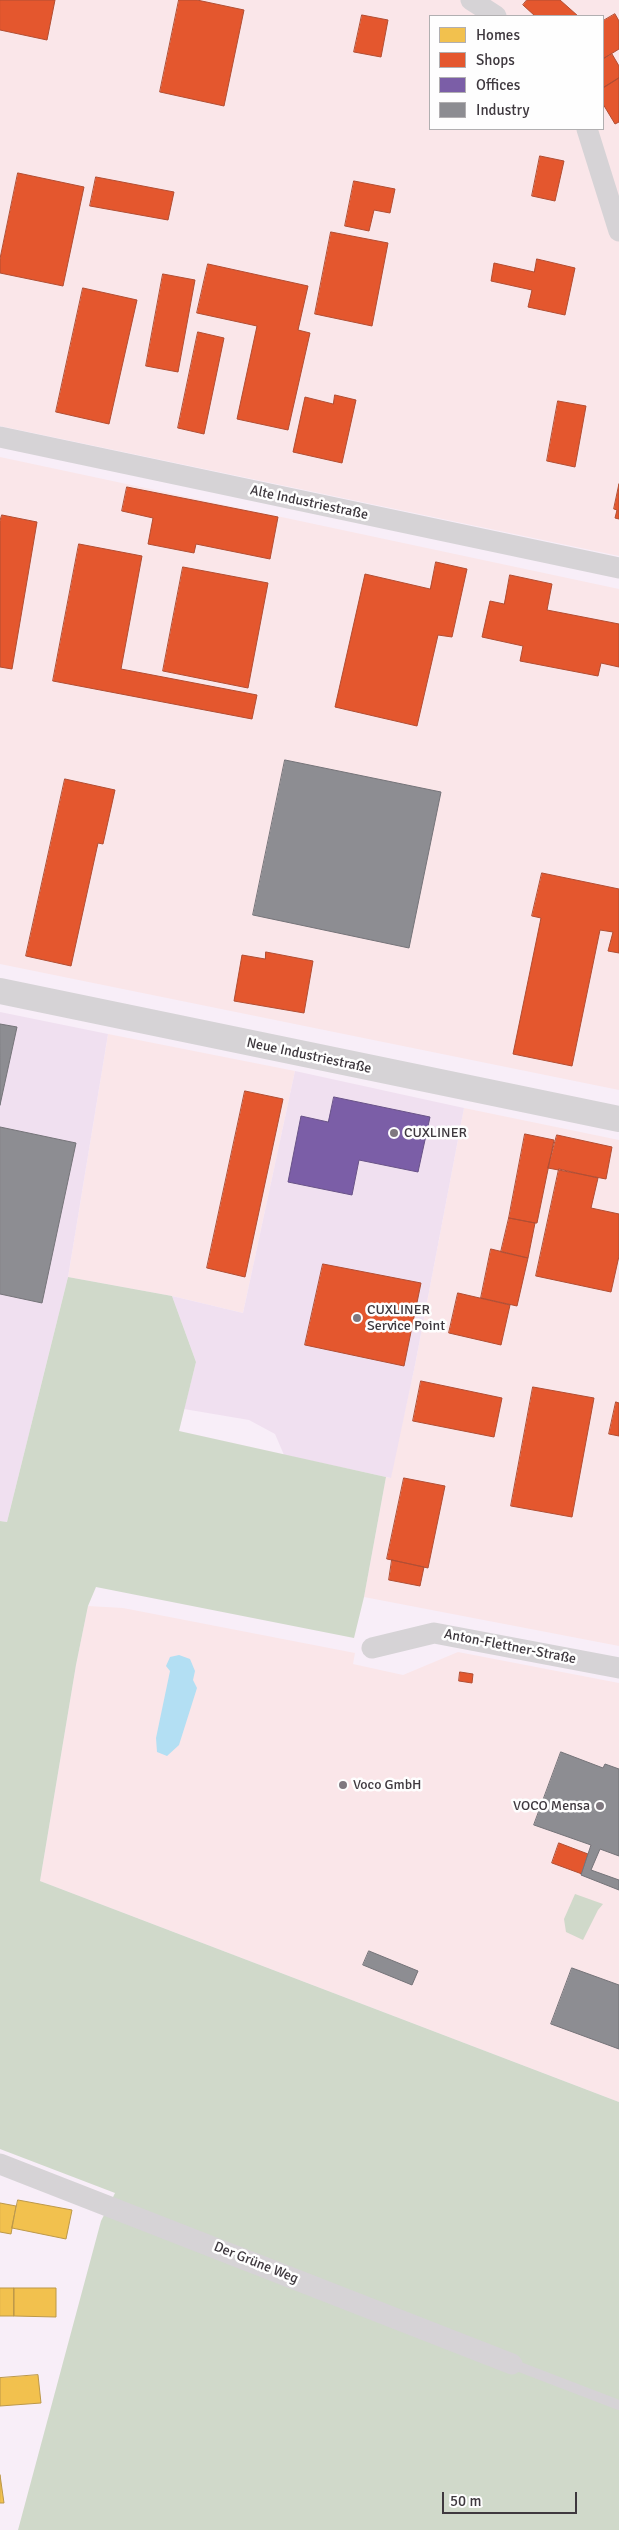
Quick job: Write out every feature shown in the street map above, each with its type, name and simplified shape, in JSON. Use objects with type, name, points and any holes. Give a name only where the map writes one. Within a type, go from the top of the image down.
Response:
[{"type":"street","points":[[471,0],[494,15]]},
{"type":"street","points":[[587,130],[619,231]]},
{"type":"street","name":"Alte Industriestraße","points":[[0,437],[619,568]]},
{"type":"street","name":"Neue Industriestraße","points":[[0,991],[619,1119]]},
{"type":"street","name":"Anton-Flettner-Straße","points":[[372,1648],[434,1633],[619,1668]]},
{"type":"street","name":"Der Grüne Weg","points":[[0,2164],[512,2364]]},
{"type":"lane","points":[[512,2364],[619,2405]]},
{"type":"shaded area","points":[[0,0],[619,0],[619,556],[0,426]]},
{"type":"shaded area","points":[[0,457],[619,589],[619,1090],[0,964]]},
{"type":"shaded area","points":[[0,1012],[108,1034],[68,1277],[7,1522],[0,1521]]},
{"type":"shaded area","points":[[108,1034],[295,1071],[243,1313],[172,1296],[68,1277]]},
{"type":"shaded area","name":"CUXLINER","points":[[295,1071],[464,1108],[415,1365],[391,1478],[284,1455],[275,1434],[249,1420],[184,1409],[196,1362],[172,1296],[243,1313]]},
{"type":"shaded area","points":[[464,1108],[619,1140],[619,1646],[364,1597],[386,1477],[390,1478],[415,1365]]},
{"type":"shaded area","points":[[88,1606],[123,1608],[355,1653],[353,1664],[403,1675],[458,1652],[619,1683],[619,2102],[40,1881],[76,1665]]},
{"type":"green space","points":[[68,1277],[172,1296],[196,1362],[179,1431],[386,1477],[364,1597],[354,1638],[96,1587],[88,1606],[76,1665],[40,1881],[619,2102],[619,2530],[18,2530],[101,2221],[115,2193],[0,2149],[0,1521],[7,1522]]},
{"type":"green space","points":[[575,1894],[603,1904],[583,1940],[566,1932],[564,1919]]},
{"type":"water","points":[[179,1655],[190,1659],[195,1671],[193,1680],[197,1688],[179,1745],[167,1756],[157,1752],[156,1738],[170,1671],[166,1666],[170,1657]]},
{"type":"building: Homes","points":[[18,2200],[72,2210],[66,2239],[12,2228]]},
{"type":"building: Homes","points":[[0,2203],[16,2206],[11,2234],[0,2232]]},
{"type":"building: Homes","points":[[0,2288],[14,2288],[14,2316],[0,2316]]},
{"type":"building: Homes","points":[[14,2288],[56,2288],[56,2317],[14,2316]]},
{"type":"building: Homes","points":[[38,2375],[41,2403],[0,2406],[0,2378]]},
{"type":"building: Homes","points":[[0,2475],[4,2503],[0,2503]]},
{"type":"building: Shops","points":[[0,0],[55,0],[47,40],[0,30]]},
{"type":"building: Shops","points":[[179,0],[197,0],[244,10],[224,106],[160,92]]},
{"type":"building: Shops","points":[[527,0],[560,0],[577,15],[534,15],[523,5]]},
{"type":"building: Shops","points":[[615,14],[619,21],[619,49],[604,58],[604,20]]},
{"type":"building: Shops","points":[[362,15],[388,20],[381,57],[354,52]]},
{"type":"building: Shops","points":[[612,54],[619,66],[619,78],[604,87],[604,58]]},
{"type":"building: Shops","points":[[619,78],[619,122],[615,124],[604,106],[604,87]]},
{"type":"building: Shops","points":[[540,156],[564,161],[555,201],[532,196]]},
{"type":"building: Shops","points":[[18,173],[84,187],[63,286],[0,273],[0,259]]},
{"type":"building: Shops","points":[[96,177],[174,192],[168,220],[90,206]]},
{"type":"building: Shops","points":[[354,181],[395,189],[390,213],[374,210],[369,231],[345,226]]},
{"type":"building: Shops","points":[[331,232],[388,243],[372,326],[315,314]]},
{"type":"building: Shops","points":[[537,259],[575,268],[565,315],[528,307],[532,290],[491,281],[494,263],[534,272]]},
{"type":"building: Shops","points":[[208,264],[308,286],[298,330],[310,333],[288,430],[237,419],[257,326],[197,313]]},
{"type":"building: Shops","points":[[163,274],[195,280],[178,372],[146,366]]},
{"type":"building: Shops","points":[[83,288],[137,300],[109,424],[56,412]]},
{"type":"building: Shops","points":[[198,332],[224,338],[204,434],[178,428]]},
{"type":"building: Shops","points":[[335,395],[356,400],[342,463],[293,452],[305,397],[333,404]]},
{"type":"building: Shops","points":[[558,401],[586,406],[575,467],[547,461]]},
{"type":"building: Shops","points":[[619,484],[619,519],[615,518],[617,510],[614,509]]},
{"type":"building: Shops","points":[[127,487],[278,517],[270,559],[196,544],[194,553],[148,544],[153,518],[122,511]]},
{"type":"building: Shops","points":[[2,515],[37,522],[12,669],[0,667],[0,521]]},
{"type":"building: Shops","points":[[79,544],[142,556],[121,669],[257,695],[252,719],[53,681]]},
{"type":"building: Shops","points":[[436,562],[467,569],[452,637],[438,635],[417,726],[335,707],[365,574],[430,589]]},
{"type":"building: Shops","points":[[183,567],[268,583],[248,688],[163,671]]},
{"type":"building: Shops","points":[[510,575],[552,584],[547,610],[619,624],[619,667],[601,663],[598,676],[520,661],[523,646],[482,637],[490,601],[504,604]]},
{"type":"building: Shops","points":[[65,779],[115,790],[103,844],[98,843],[71,966],[26,956]]},
{"type":"building: Shops","points":[[542,873],[619,889],[619,953],[608,951],[613,932],[600,930],[572,1066],[513,1054],[541,918],[532,916]]},
{"type":"building: Shops","points":[[266,952],[313,961],[304,1013],[234,1001],[242,955],[265,959]]},
{"type":"building: Shops","points":[[245,1091],[283,1099],[245,1277],[207,1268]]},
{"type":"building: Shops","points":[[525,1134],[554,1140],[537,1223],[509,1218]]},
{"type":"building: Shops","points":[[557,1135],[612,1147],[606,1179],[548,1168]]},
{"type":"building: Shops","points":[[559,1169],[598,1178],[591,1208],[619,1214],[619,1256],[611,1292],[536,1276]]},
{"type":"building: Shops","points":[[509,1218],[535,1223],[528,1258],[501,1252]]},
{"type":"building: Shops","points":[[491,1249],[528,1258],[517,1306],[481,1298]]},
{"type":"building: Shops","points":[[323,1264],[421,1283],[404,1366],[305,1345]]},
{"type":"building: Shops","points":[[458,1293],[510,1305],[501,1345],[449,1333]]},
{"type":"building: Shops","points":[[421,1381],[502,1398],[494,1437],[413,1421]]},
{"type":"building: Shops","points":[[533,1387],[594,1398],[572,1517],[511,1506]]},
{"type":"building: Shops","points":[[616,1402],[619,1403],[619,1436],[609,1434]]},
{"type":"building: Shops","points":[[404,1478],[445,1486],[428,1568],[387,1559]]},
{"type":"building: Shops","points":[[392,1560],[424,1567],[420,1586],[389,1580]]},
{"type":"building: Shops","points":[[460,1672],[473,1674],[472,1683],[459,1681]]},
{"type":"building: Shops","points":[[559,1843],[588,1854],[582,1874],[552,1863]]},
{"type":"building: Offices","points":[[334,1097],[430,1117],[418,1172],[359,1160],[352,1195],[288,1182],[301,1116],[328,1122]]},
{"type":"building: Industry","points":[[285,760],[441,792],[409,948],[253,915]]},
{"type":"building: Industry","points":[[0,1024],[17,1027],[0,1105]]},
{"type":"building: Industry","points":[[0,1127],[76,1143],[42,1303],[0,1294]]},
{"type":"building: Industry","points":[[561,1752],[603,1768],[605,1764],[619,1769],[619,1856],[600,1849],[591,1870],[619,1880],[619,1890],[581,1875],[591,1845],[534,1825]]},
{"type":"building: Industry","points":[[369,1951],[418,1971],[412,1985],[363,1965]]},
{"type":"building: Industry","points":[[572,1968],[619,1985],[619,2049],[551,2024]]},
{"type":"place","name":"CUXLINER","points":[[394,1133]]},
{"type":"place","name":"CUXLINER Service Point","points":[[357,1318]]},
{"type":"place","name":"Voco GmbH","points":[[343,1785]]},
{"type":"place","name":"VOCO Mensa","points":[[600,1806]]}]
